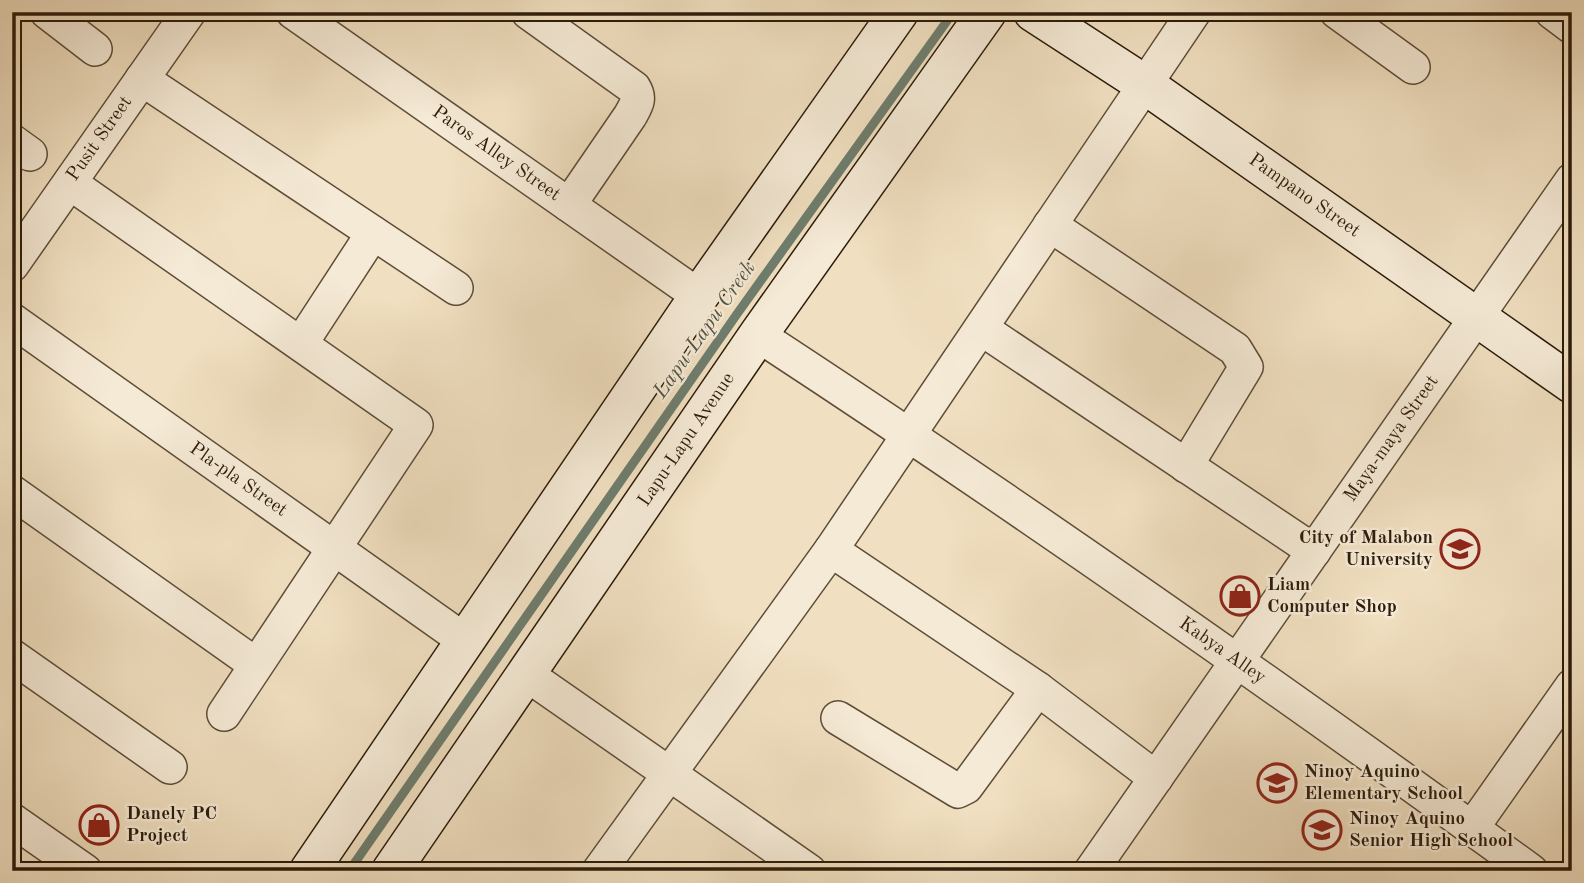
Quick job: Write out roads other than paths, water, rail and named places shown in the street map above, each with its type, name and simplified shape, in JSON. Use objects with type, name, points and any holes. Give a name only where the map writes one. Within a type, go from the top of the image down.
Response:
[{"type":"main road","points":[[309,871],[699,296],[899,12]]},
{"type":"main road","name":"Lapu-Lapu Avenue","points":[[391,871],[758,335],[988,12]]},
{"type":"main road","name":"Pampano Street","points":[[1033,12],[1144,84],[1572,384]]},
{"type":"street","points":[[47,12],[95,49]]},
{"type":"street","name":"Pusit Street","points":[[12,265],[189,12]]},
{"type":"street","name":"Paros Alley Street","points":[[293,12],[699,296]]},
{"type":"street","points":[[528,12],[634,88],[638,94],[638,102],[630,116],[569,205]]},
{"type":"street","points":[[599,871],[911,435],[1194,12]]},
{"type":"street","points":[[1336,12],[1413,68]]},
{"type":"street","points":[[1552,12],[1572,27]]},
{"type":"street","points":[[142,79],[456,288]]},
{"type":"street","name":"Maya-maya Street","points":[[1091,871],[1572,180]]},
{"type":"street","points":[[70,183],[302,342],[416,425],[336,550],[255,664],[224,714]]},
{"type":"street","points":[[1050,225],[1235,349],[1242,357],[1246,368],[1186,466]]},
{"type":"street","points":[[302,342],[373,233]]},
{"type":"street","name":"Pla-pla Street","points":[[12,320],[464,640]]},
{"type":"street","points":[[982,329],[1314,551]]},
{"type":"street","name":"Kabya Alley","points":[[758,335],[911,435],[1237,661],[1531,871]]},
{"type":"street","points":[[12,492],[255,664]]},
{"type":"street","points":[[831,550],[1038,689],[1156,778]]},
{"type":"street","points":[[12,656],[170,767]]},
{"type":"street","points":[[526,674],[668,776],[809,871]]},
{"type":"street","points":[[1472,828],[1572,686]]},
{"type":"street","points":[[838,718],[958,791],[966,787],[1038,689]]},
{"type":"street","points":[[12,820],[85,871]]},
{"type":"waterway","name":"Lapu-Lapu Creek","points":[[349,871],[737,314],[947,21]]},
{"type":"place","name":"City of Malabon University","points":[[1460,549]]},
{"type":"place","name":"Liam Computer Shop","points":[[1240,596]]},
{"type":"place","name":"Ninoy Aquino Elementary School","points":[[1277,783]]},
{"type":"place","name":"Danely PC Project","points":[[99,825]]},
{"type":"place","name":"Ninoy Aquino Senior High School","points":[[1322,830]]}]
